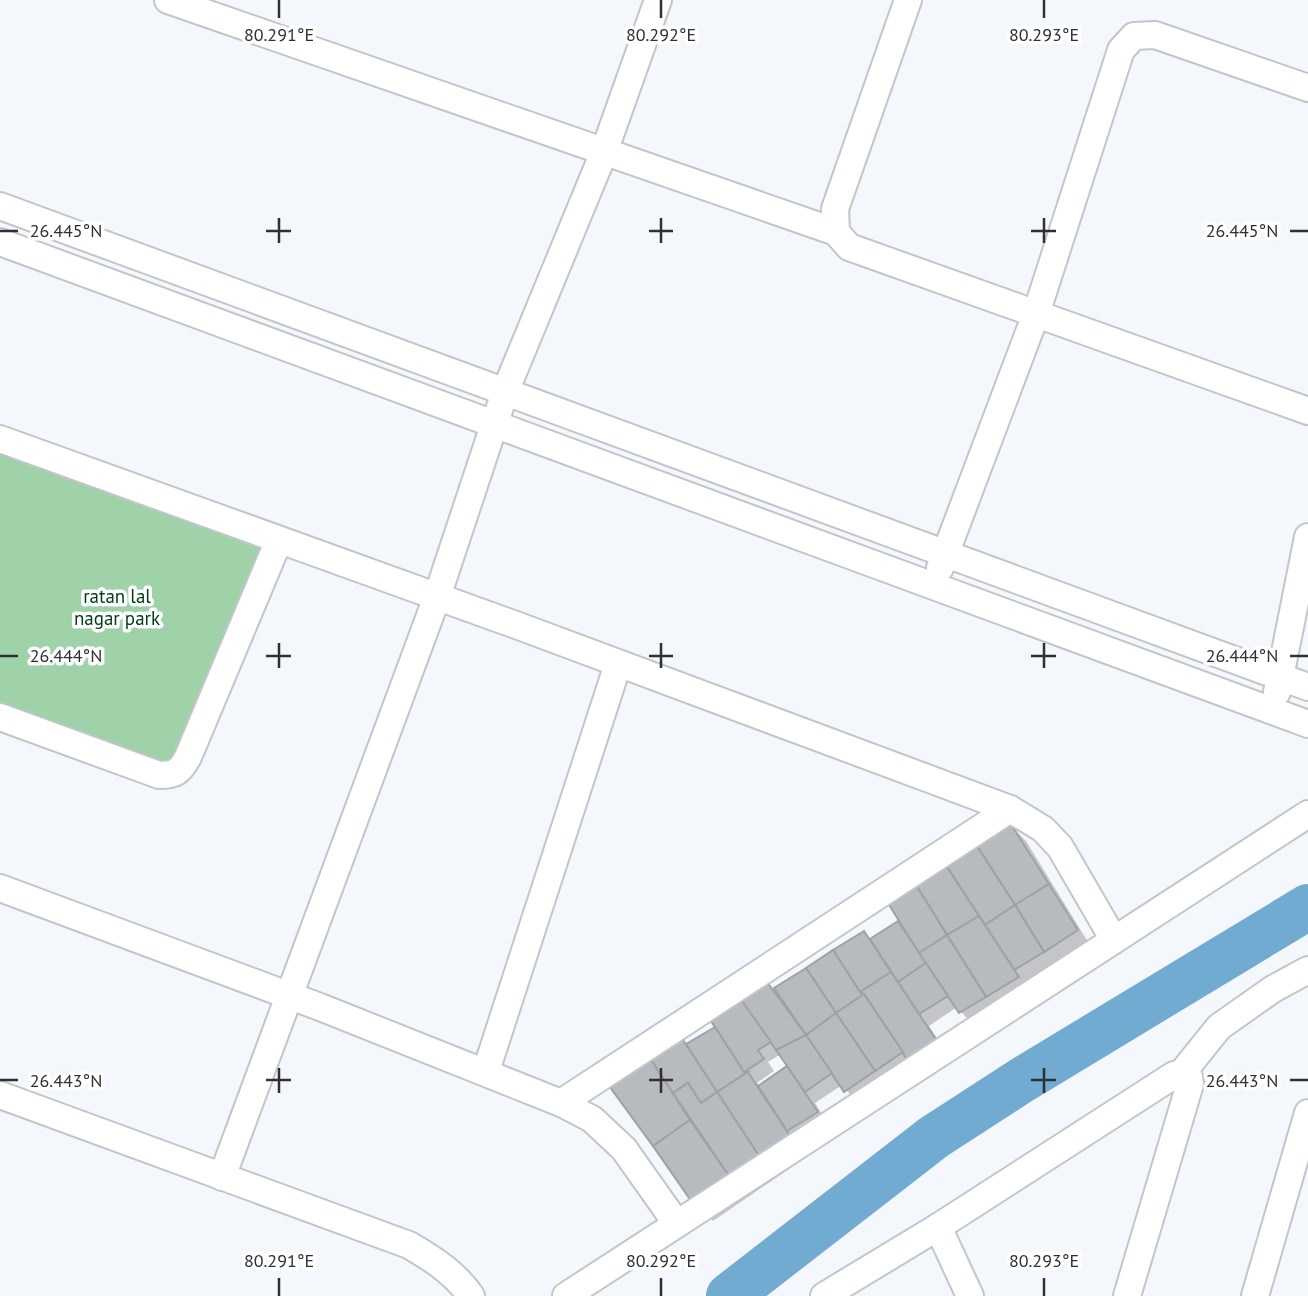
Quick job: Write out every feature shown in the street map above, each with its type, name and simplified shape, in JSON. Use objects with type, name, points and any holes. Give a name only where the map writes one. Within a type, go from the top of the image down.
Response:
[{"type":"street","points":[[168,0],[836,232],[849,247],[1308,411]]},
{"type":"street","points":[[222,1177],[437,597],[505,392],[604,152],[659,0]]},
{"type":"street","points":[[836,232],[835,209],[908,0]]},
{"type":"street","points":[[933,587],[1036,314],[1121,50],[1134,36],[1155,35],[1308,88]]},
{"type":"street","points":[[0,206],[1308,687]]},
{"type":"street","points":[[0,242],[1308,724]]},
{"type":"street","points":[[0,439],[1010,808],[1043,828],[1060,847],[1114,940]]},
{"type":"street","points":[[1273,711],[1308,537]]},
{"type":"street","points":[[0,718],[159,775],[173,775],[182,768],[188,757],[279,540]]},
{"type":"street","points":[[486,1071],[618,664]]},
{"type":"street","points":[[561,1102],[1010,808]]},
{"type":"street","points":[[566,1296],[1308,814]]},
{"type":"street","points":[[0,888],[486,1071],[561,1102],[592,1119],[624,1149],[677,1224]]},
{"type":"street","points":[[1182,1073],[1219,1027],[1273,989],[1308,970]]},
{"type":"street","points":[[824,1296],[938,1227],[1174,1074],[1182,1073],[1189,1077],[1190,1084],[1127,1296]]},
{"type":"street","points":[[0,1095],[409,1245],[437,1261],[471,1296]]},
{"type":"street","points":[[1255,1296],[1308,1113]]},
{"type":"street","points":[[938,1227],[970,1296]]},
{"type":"green space","name":"ratan lal nagar park","points":[[0,439],[275,538],[175,771],[0,710]]},
{"type":"building","points":[[1009,821],[1049,884],[1015,905],[975,843]]},
{"type":"building","points":[[975,843],[1015,905],[985,925],[947,867],[958,860],[954,854]]},
{"type":"building","points":[[947,867],[979,916],[947,935],[916,885]]},
{"type":"building","points":[[911,877],[947,935],[919,953],[886,900]]},
{"type":"building","points":[[1049,884],[1078,930],[1044,952],[1015,905]]},
{"type":"building","points":[[1015,905],[1044,952],[1014,970],[985,925]]},
{"type":"building","points":[[979,916],[1019,977],[986,997],[947,935]]},
{"type":"building","points":[[898,921],[926,963],[898,982],[870,939]]},
{"type":"building","points":[[864,931],[891,972],[860,992],[833,950]]},
{"type":"building","points":[[947,935],[986,997],[959,1013],[919,953]]},
{"type":"building","points":[[833,950],[860,992],[864,994],[836,1013],[806,968]]},
{"type":"building","points":[[926,963],[948,996],[919,1014],[898,982]]},
{"type":"building","points":[[806,968],[836,1013],[806,1035],[774,988]]},
{"type":"building","points":[[891,972],[937,1041],[908,1061],[864,994],[860,992]]},
{"type":"building","points":[[764,978],[806,1035],[776,1050],[738,996]]},
{"type":"building","points":[[864,994],[903,1052],[875,1071],[836,1013]]},
{"type":"building","points":[[742,1001],[771,1042],[758,1050],[764,1059],[744,1072],[711,1021]]},
{"type":"building","points":[[836,1013],[875,1071],[844,1092],[806,1035]]},
{"type":"building","points":[[715,1027],[744,1072],[748,1072],[717,1092],[686,1044]]},
{"type":"building","points":[[806,1035],[832,1073],[805,1092],[776,1050]]},
{"type":"building","points":[[681,1037],[717,1092],[701,1103],[688,1083],[673,1093],[648,1055]]},
{"type":"building","points":[[648,1055],[690,1120],[653,1146],[607,1083]]},
{"type":"building","points":[[787,1066],[818,1112],[787,1131],[758,1086]]},
{"type":"building","points":[[748,1072],[792,1139],[761,1159],[717,1092]]},
{"type":"building","points":[[688,1083],[701,1103],[717,1092],[761,1159],[731,1179],[673,1093]]},
{"type":"building","points":[[690,1120],[731,1179],[694,1205],[653,1146]]},
{"type":"waterway","points":[[729,1296],[934,1137],[1022,1080],[1308,907]]}]
